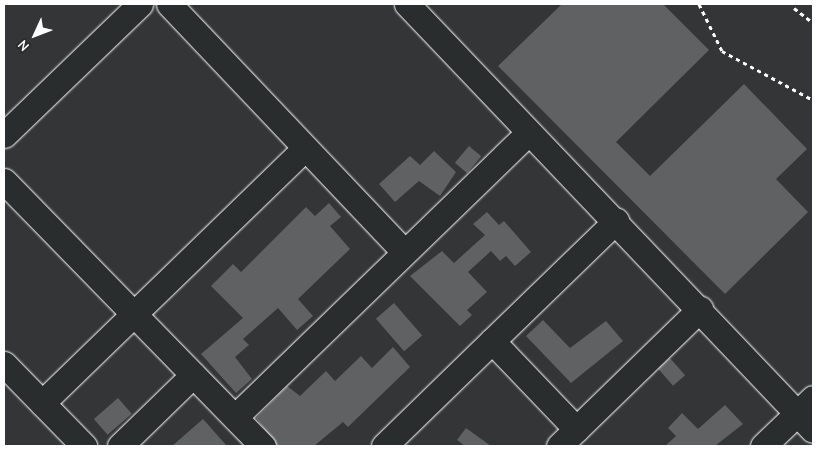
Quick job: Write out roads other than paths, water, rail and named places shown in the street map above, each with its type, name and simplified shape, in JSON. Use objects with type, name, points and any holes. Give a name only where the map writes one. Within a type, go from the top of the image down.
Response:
[{"type":"street","points":[[4,135],[140,4]]},
{"type":"street","points":[[169,4],[403,251]]},
{"type":"street","points":[[407,4],[700,309],[808,414],[764,446]]},
{"type":"street","points":[[235,417],[403,251],[529,132]]},
{"type":"street","points":[[42,403],[305,148]]},
{"type":"street","points":[[4,181],[263,446]]},
{"type":"street","points":[[384,446],[616,221]]},
{"type":"street","points":[[492,341],[567,438],[700,309]]},
{"type":"street","points":[[120,446],[193,375]]},
{"type":"street","points":[[8,378],[42,403],[84,446]]}]
